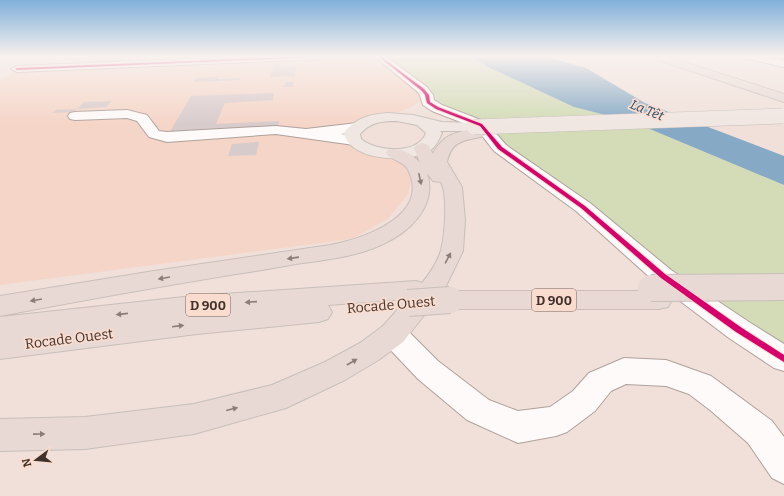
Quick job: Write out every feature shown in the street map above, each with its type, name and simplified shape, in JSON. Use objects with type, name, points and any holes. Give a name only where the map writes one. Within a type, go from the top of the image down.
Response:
[{"type":"highway","points":[[727,79],[784,98]]},
{"type":"highway","points":[[745,79],[784,91]]},
{"type":"highway","points":[[757,79],[784,87]]},
{"type":"highway","points":[[0,435],[85,433],[194,419],[267,400],[336,371],[370,352],[393,334],[434,284],[452,251],[455,220],[453,186],[439,162],[441,150],[448,142],[477,130]]},
{"type":"highway","points":[[426,146],[430,165],[445,186],[452,201],[455,220]]},
{"type":"highway","points":[[0,306],[202,271],[332,252],[365,244],[382,236],[404,222],[416,206],[420,196],[421,178],[416,166],[406,158],[394,153]]},
{"type":"highway","name":"Rocade Ouest","points":[[655,294],[784,287]]},
{"type":"highway","name":"Rocade Ouest","points":[[0,327],[193,306],[453,294],[655,294],[784,299]]},
{"type":"highway","name":"Rocade Ouest","points":[[0,348],[412,297]]},
{"type":"main road","points":[[477,130],[446,136],[426,146],[409,152],[394,153],[373,151],[364,148],[355,133],[366,121],[393,117],[437,126],[477,130],[743,122],[784,118]]},
{"type":"main road","points":[[418,121],[430,127],[434,132],[434,139],[426,146]]},
{"type":"street","points":[[408,79],[427,95],[428,102],[437,108],[481,125],[500,148],[583,207],[663,276],[739,330],[784,359]]},
{"type":"street","points":[[418,121],[414,113],[418,108],[428,102]]},
{"type":"street","points":[[75,116],[127,114],[142,118],[154,134],[167,138],[276,130],[306,134],[355,133]]},
{"type":"street","points":[[393,334],[428,370],[478,410],[518,427],[556,420],[584,401],[600,382],[624,371],[666,374],[700,385],[760,432],[784,466]]},
{"type":"shaded area","points":[[401,79],[420,95],[420,101],[410,108],[395,113],[380,113],[364,117],[344,125],[343,142],[364,154],[404,162],[413,174],[408,194],[388,219],[351,239],[0,285],[0,80]]},
{"type":"green space","points":[[416,79],[514,79],[574,107],[633,122],[784,185],[784,349],[741,323],[436,101],[433,93]]},
{"type":"water","name":"La Têt","points":[[514,79],[605,79],[645,103],[784,156],[784,185],[633,122],[574,107]]},
{"type":"building","points":[[195,79],[240,79],[240,80],[194,82]]},
{"type":"building","points":[[286,82],[294,82],[293,87],[283,87]]},
{"type":"building","points":[[274,93],[273,100],[225,103],[216,124],[279,121],[278,127],[169,133],[191,96]]},
{"type":"building","points":[[112,101],[106,107],[77,109],[84,102]]},
{"type":"building","points":[[77,109],[73,112],[52,113],[56,110]]},
{"type":"building","points":[[259,142],[256,155],[228,156],[232,144]]},
{"type":"cycle path","points":[[409,79],[423,90],[427,95],[428,102],[437,108],[481,125],[500,148],[583,207],[663,276],[739,330],[784,359]]}]
